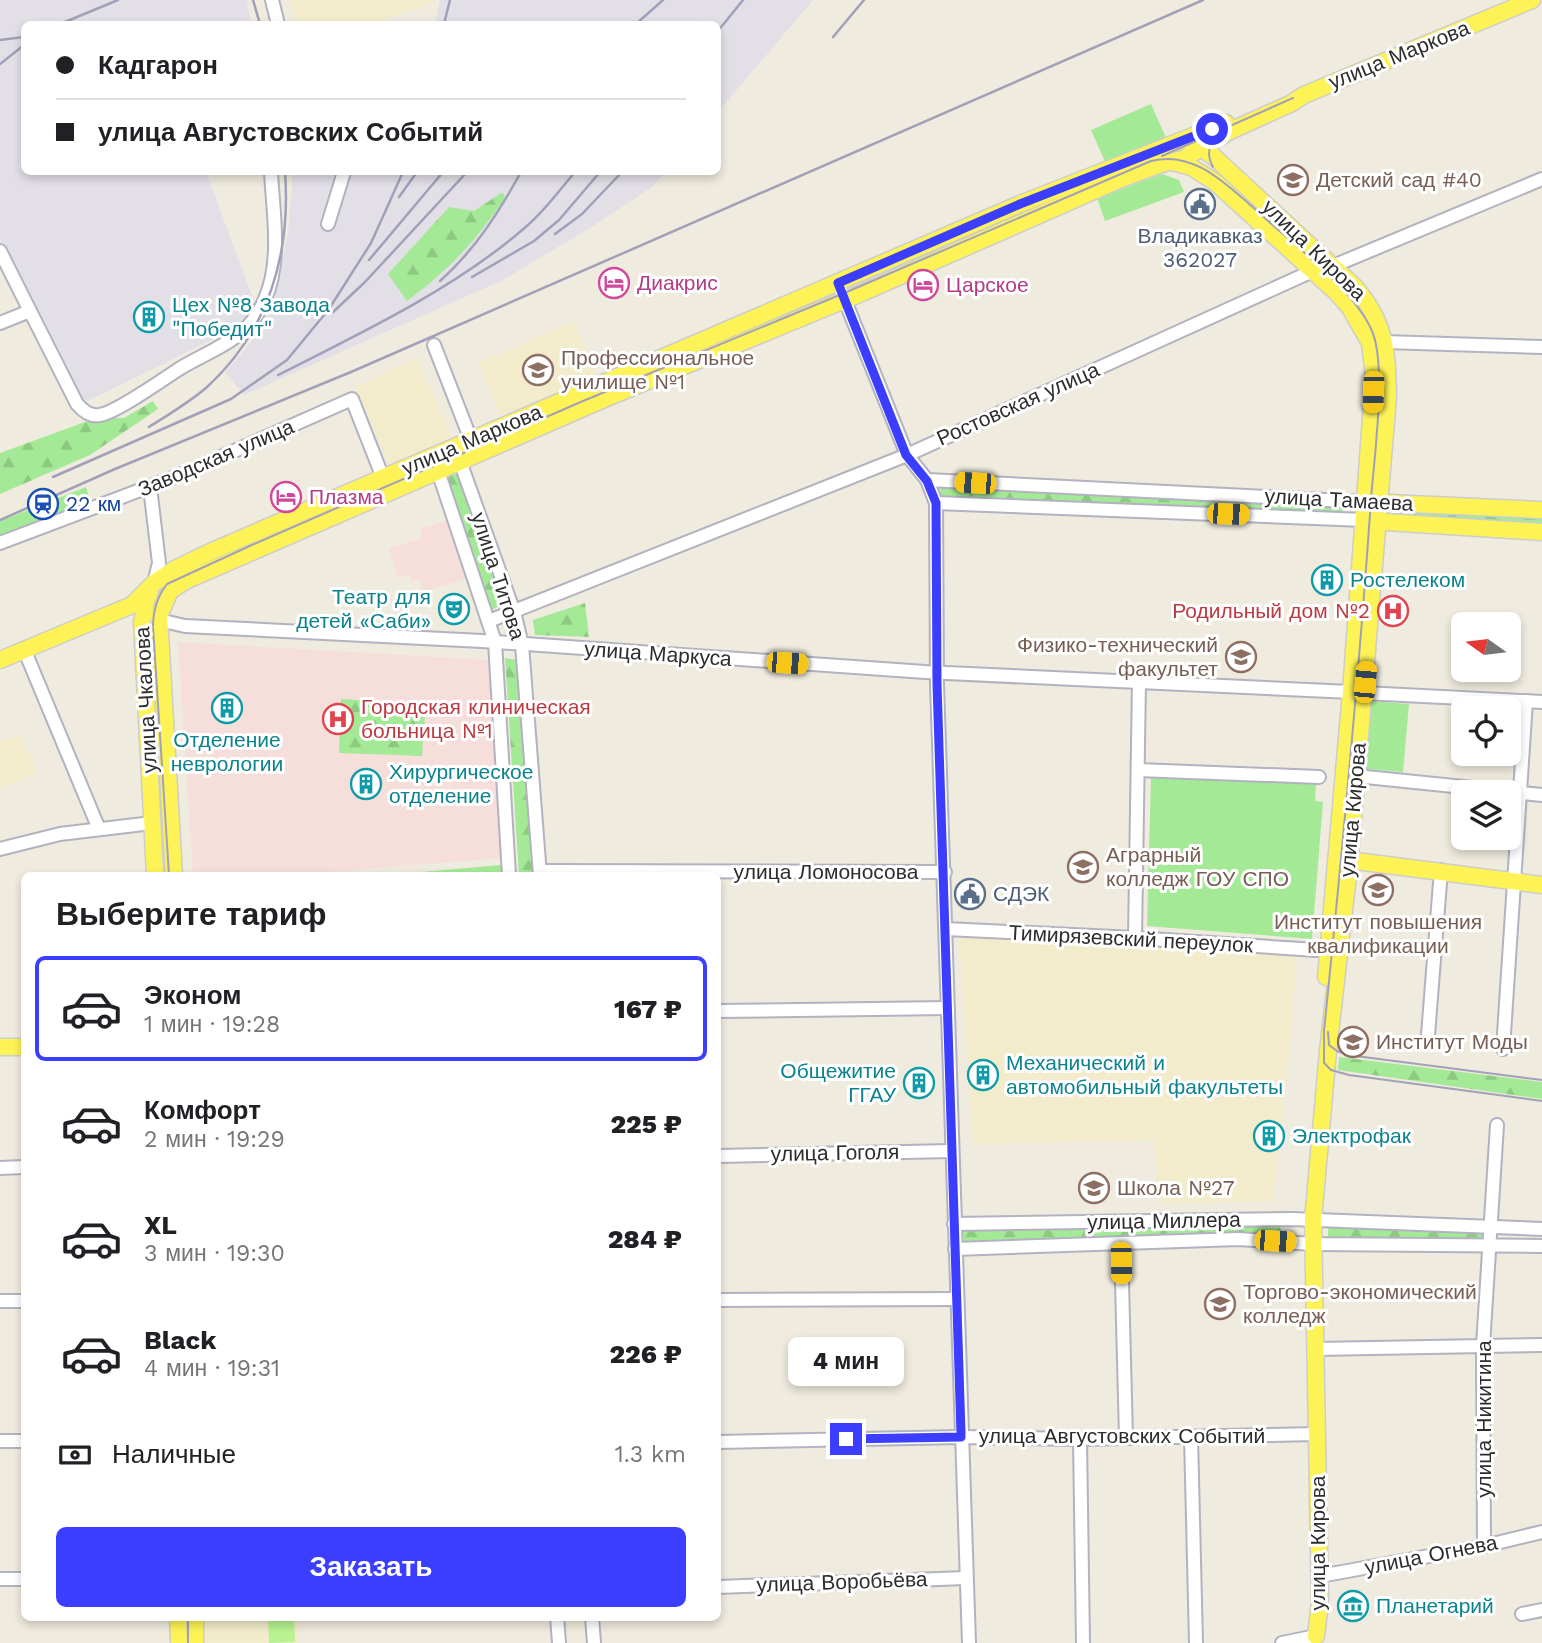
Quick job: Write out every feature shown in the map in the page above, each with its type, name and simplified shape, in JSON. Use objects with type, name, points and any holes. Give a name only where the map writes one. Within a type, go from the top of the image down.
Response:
[{"type":"main road","name":"улица Маркова","points":[[159,620],[170,591],[190,578],[435,463],[845,300],[1121,179],[1173,162],[1304,95],[1532,0]]},
{"type":"main road","name":"улица Маркова","points":[[457,454],[471,440],[1020,204],[1291,96],[1304,95]]},
{"type":"main road","points":[[1224,166],[1219,149],[1220,142],[1230,131]]},
{"type":"main road","name":"улица Кирова","points":[[1184,140],[1202,148],[1224,166],[1333,266],[1366,300],[1378,321],[1385,342],[1388,397],[1372,502]]},
{"type":"main road","name":"улица Кирова","points":[[1173,162],[1191,167],[1215,182],[1350,307],[1370,343],[1374,376],[1371,521],[1328,1051],[1308,1220],[1316,1349],[1312,1435],[1320,1576],[1316,1640]]},
{"type":"main road","name":"улица Маркова","points":[[0,660],[132,605],[155,583],[175,569],[212,551],[383,478],[435,463]]},
{"type":"main road","name":"улица Тамаева","points":[[1372,502],[1542,510]]},
{"type":"main road","name":"улица Тамаева","points":[[1371,521],[1542,532]]},
{"type":"main road","name":"улица Чкалова","points":[[155,583],[142,617],[155,872]]},
{"type":"main road","name":"улица Маркуса","points":[[111,613],[159,620]]},
{"type":"main road","name":"улица Чкалова","points":[[159,620],[174,872]]},
{"type":"main road","name":"улица Кирова","points":[[1343,859],[1356,776],[1357,693]]},
{"type":"main road","points":[[1343,859],[1542,885]]},
{"type":"main road","points":[[0,1048],[21,1047]]},
{"type":"main road","name":"улица Кирова","points":[[1309,1243],[1316,1640]]},
{"type":"main road","points":[[178,1621],[178,1643]]},
{"type":"main road","points":[[195,1621],[195,1643]]},
{"type":"street","points":[[272,0],[277,21]]},
{"type":"street","points":[[0,251],[77,404],[83,411],[101,415],[227,342],[252,323],[271,284],[275,254],[271,175]]},
{"type":"street","points":[[328,225],[343,175]]},
{"type":"street","name":"Ростовская улица","points":[[489,621],[906,455],[1313,272],[1542,179]]},
{"type":"street","points":[[838,283],[906,455],[927,481],[936,503],[937,672],[969,1643]]},
{"type":"street","points":[[0,323],[30,311]]},
{"type":"street","points":[[1385,342],[1542,347]]},
{"type":"street","points":[[434,345],[471,440]]},
{"type":"street","name":"Заводская улица","points":[[0,543],[150,487],[352,399],[383,478]]},
{"type":"street","name":"улица Титова","points":[[457,454],[514,612],[522,645],[540,872]]},
{"type":"street","name":"улица Титова","points":[[435,463],[495,642],[509,872]]},
{"type":"street","name":"улица Тамаева","points":[[927,481],[1372,502]]},
{"type":"street","name":"улица Чкалова","points":[[150,487],[159,563],[155,583]]},
{"type":"street","name":"улица Тамаева","points":[[936,503],[1371,521]]},
{"type":"street","name":"улица Маркуса","points":[[159,620],[185,626],[495,642],[937,672],[1542,702]]},
{"type":"street","points":[[24,649],[99,829]]},
{"type":"street","points":[[1135,937],[1139,681]]},
{"type":"street","points":[[1521,780],[1526,701]]},
{"type":"street","points":[[1138,771],[1319,777]]},
{"type":"street","points":[[1356,776],[1451,786]]},
{"type":"street","points":[[1521,793],[1542,795]]},
{"type":"street","points":[[0,849],[60,834],[152,823]]},
{"type":"street","points":[[1503,1049],[1516,850]]},
{"type":"street","points":[[1428,1035],[1441,870]]},
{"type":"street","name":"улица Ломоносова","points":[[721,873],[944,872]]},
{"type":"street","name":"Тимирязевский переулок","points":[[946,929],[1135,937],[1316,950]]},
{"type":"street","points":[[721,1011],[948,1008]]},
{"type":"street","name":"улица Никитина","points":[[1485,1546],[1483,1346],[1497,1125]]},
{"type":"street","name":"улица Гоголя","points":[[721,1156],[952,1151]]},
{"type":"street","points":[[0,1168],[21,1167]]},
{"type":"street","name":"улица Миллера","points":[[954,1224],[1308,1220],[1542,1229]]},
{"type":"street","name":"улица Миллера","points":[[955,1249],[1238,1239],[1309,1243],[1542,1246]]},
{"type":"street","points":[[1121,1243],[1126,1438]]},
{"type":"street","points":[[721,1300],[956,1299]]},
{"type":"street","points":[[0,1301],[21,1301]]},
{"type":"street","points":[[1316,1349],[1542,1345]]},
{"type":"street","name":"улица Августовских Событий","points":[[721,1442],[961,1437],[1080,1439],[1312,1435]]},
{"type":"street","points":[[1191,1436],[1196,1643]]},
{"type":"street","points":[[1080,1439],[1083,1643]]},
{"type":"street","points":[[0,1441],[21,1441]]},
{"type":"street","name":"улица Огнева","points":[[1320,1576],[1485,1546],[1542,1532]]},
{"type":"street","name":"улица Воробьёва","points":[[721,1587],[966,1578]]},
{"type":"street","points":[[0,1579],[21,1579]]},
{"type":"street","points":[[1522,1614],[1542,1610]]},
{"type":"street","points":[[557,1621],[559,1643]]},
{"type":"street","points":[[592,1621],[594,1643]]},
{"type":"street","points":[[1282,1643],[1316,1640]]},
{"type":"shaded area","points":[[0,0],[247,0],[250,21],[21,21],[21,175],[207,175],[257,309],[244,324],[75,407],[0,240]]},
{"type":"shaded area","points":[[290,0],[434,0],[380,21],[297,21]]},
{"type":"shaded area","points":[[440,0],[813,0],[721,108],[721,21],[436,21]]},
{"type":"shaded area","points":[[293,175],[662,175],[652,187],[590,228],[503,280],[244,395],[225,372],[250,344],[272,307],[288,234]]},
{"type":"shaded area","name":"Профессиональное училище №1","points":[[573,322],[597,377],[501,415],[478,363]]},
{"type":"shaded area","points":[[417,358],[452,437],[389,465],[356,387]]},
{"type":"shaded area","points":[[451,519],[470,577],[423,592],[420,580],[412,582],[410,575],[398,578],[389,548],[422,538],[420,529]]},
{"type":"shaded area","name":"Городская клиническая больница №1","points":[[178,642],[489,660],[502,858],[327,872],[193,872]]},
{"type":"shaded area","points":[[21,734],[37,773],[0,789],[0,742]]},
{"type":"shaded area","points":[[959,935],[1297,952],[1291,1038],[1273,1201],[1160,1204],[1154,1140],[973,1144]]},
{"type":"shaded area","points":[[200,1621],[298,1621],[299,1643],[200,1643]]},
{"type":"green space","points":[[1151,104],[1166,138],[1106,164],[1091,130]]},
{"type":"green space","points":[[1162,174],[1179,180],[1184,192],[1105,221],[1097,198]]},
{"type":"green space","points":[[501,193],[505,198],[472,241],[436,278],[407,301],[388,274],[449,207],[474,211]]},
{"type":"green space","points":[[153,401],[158,409],[90,455],[0,494],[0,453],[85,422],[124,418]]},
{"type":"green space","points":[[459,467],[506,604],[491,610],[445,473]]},
{"type":"green space","points":[[941,485],[1344,505],[1342,517],[940,497]]},
{"type":"green space","points":[[86,487],[91,503],[0,536],[0,521]]},
{"type":"green space","points":[[1387,506],[1542,515],[1542,527],[1387,519]]},
{"type":"green space","points":[[585,603],[589,637],[535,635],[533,620]]},
{"type":"green space","points":[[505,658],[518,660],[533,872],[519,872]]},
{"type":"green space","points":[[341,699],[426,704],[422,756],[339,753]]},
{"type":"green space","points":[[1370,701],[1409,704],[1403,772],[1364,769]]},
{"type":"green space","points":[[1151,776],[1316,784],[1315,801],[1323,802],[1312,939],[1147,926]]},
{"type":"green space","points":[[501,865],[501,872],[421,872]]},
{"type":"green space","points":[[1339,1057],[1542,1082],[1542,1099],[1338,1070]]},
{"type":"green space","points":[[1280,1222],[1281,1236],[964,1243],[963,1230]]},
{"type":"green space","points":[[1328,1227],[1482,1232],[1482,1240],[1328,1240]]},
{"type":"green space","points":[[268,1621],[294,1621],[295,1642],[269,1643]]},
{"type":"tram line","points":[[1162,156],[1293,98]]},
{"type":"tram line","points":[[1213,167],[1209,157],[1210,147],[1222,130]]},
{"type":"tram line","points":[[169,872],[153,627],[156,604],[167,584],[583,401],[842,294],[1151,161],[1181,160],[1221,180],[1337,283],[1363,315],[1372,331],[1376,347],[1379,366],[1377,437],[1350,765],[1324,1031],[1324,1063],[1331,1070],[1349,1075],[1542,1101]]},
{"type":"tram line","points":[[1328,1032],[1329,1045],[1348,1055],[1542,1080]]},
{"type":"tram line","points":[[188,1621],[188,1643]]},
{"type":"railway","points":[[67,21],[118,0]]},
{"type":"railway","points":[[253,0],[259,21]]},
{"type":"railway","points":[[445,21],[450,0]]},
{"type":"railway","points":[[639,21],[663,0]]},
{"type":"railway","points":[[721,27],[743,0]]},
{"type":"railway","points":[[833,37],[864,0]]},
{"type":"railway","points":[[0,520],[115,469],[351,372],[1203,0]]},
{"type":"railway","points":[[0,40],[21,37]]},
{"type":"railway","points":[[0,64],[21,47]]},
{"type":"railway","points":[[149,427],[207,387],[228,365],[261,316],[272,289],[284,232],[285,175]]},
{"type":"railway","points":[[53,477],[231,399],[287,360],[329,309],[371,243],[402,175]]},
{"type":"railway","points":[[399,197],[415,175]]},
{"type":"railway","points":[[369,260],[440,175]]},
{"type":"railway","points":[[332,313],[365,282],[464,175]]},
{"type":"railway","points":[[440,281],[464,257],[485,230],[519,175]]},
{"type":"railway","points":[[278,375],[404,310],[465,273],[529,224],[573,175]]},
{"type":"railway","points":[[472,277],[534,241],[559,220],[597,175]]},
{"type":"railway","points":[[555,234],[582,214],[619,175]]},
{"type":"place","name":"Детский сад #40","points":[[1293,180]]},
{"type":"place","name":"Владикавказ 362027","points":[[1200,204]]},
{"type":"place","name":"Диакрис","points":[[614,283]]},
{"type":"place","name":"Царское","points":[[923,285]]},
{"type":"place","name":"Цех №8 Завода \"Победит\"","points":[[149,317]]},
{"type":"place","name":"Профессиональное училище №1","points":[[538,370]]},
{"type":"place","name":"Плазма","points":[[286,497]]},
{"type":"place","name":"22 км","points":[[43,504]]},
{"type":"place","name":"Ростелеком","points":[[1327,580]]},
{"type":"place","name":"Театр для детей «Саби»","points":[[454,609]]},
{"type":"place","name":"Родильный дом №2","points":[[1393,611]]},
{"type":"place","name":"Физико-технический факультет","points":[[1241,657]]},
{"type":"place","name":"Отделение неврологии","points":[[227,708]]},
{"type":"place","name":"Городская клиническая больница №1","points":[[338,719]]},
{"type":"place","name":"Хирургическое отделение","points":[[366,784]]},
{"type":"place","name":"Аграрный колледж ГОУ СПО","points":[[1083,867]]},
{"type":"place","name":"Институт повышения квалификации","points":[[1378,890]]},
{"type":"place","name":"СДЭК","points":[[970,894]]},
{"type":"place","name":"Институт Моды","points":[[1353,1042]]},
{"type":"place","name":"Механический и автомобильный факультеты","points":[[983,1075]]},
{"type":"place","name":"Общежитие ГГАУ","points":[[919,1083]]},
{"type":"place","name":"Электрофак","points":[[1269,1136]]},
{"type":"place","name":"Школа №27","points":[[1094,1188]]},
{"type":"place","name":"Торгово-экономический колледж","points":[[1220,1304]]},
{"type":"place","name":"Планетарий","points":[[1353,1606]]},
{"type":"route","points":[[846,1439],[961,1437],[961,1433],[937,684],[936,503],[927,481],[906,455],[838,283],[1020,204],[1212,129]]}]
